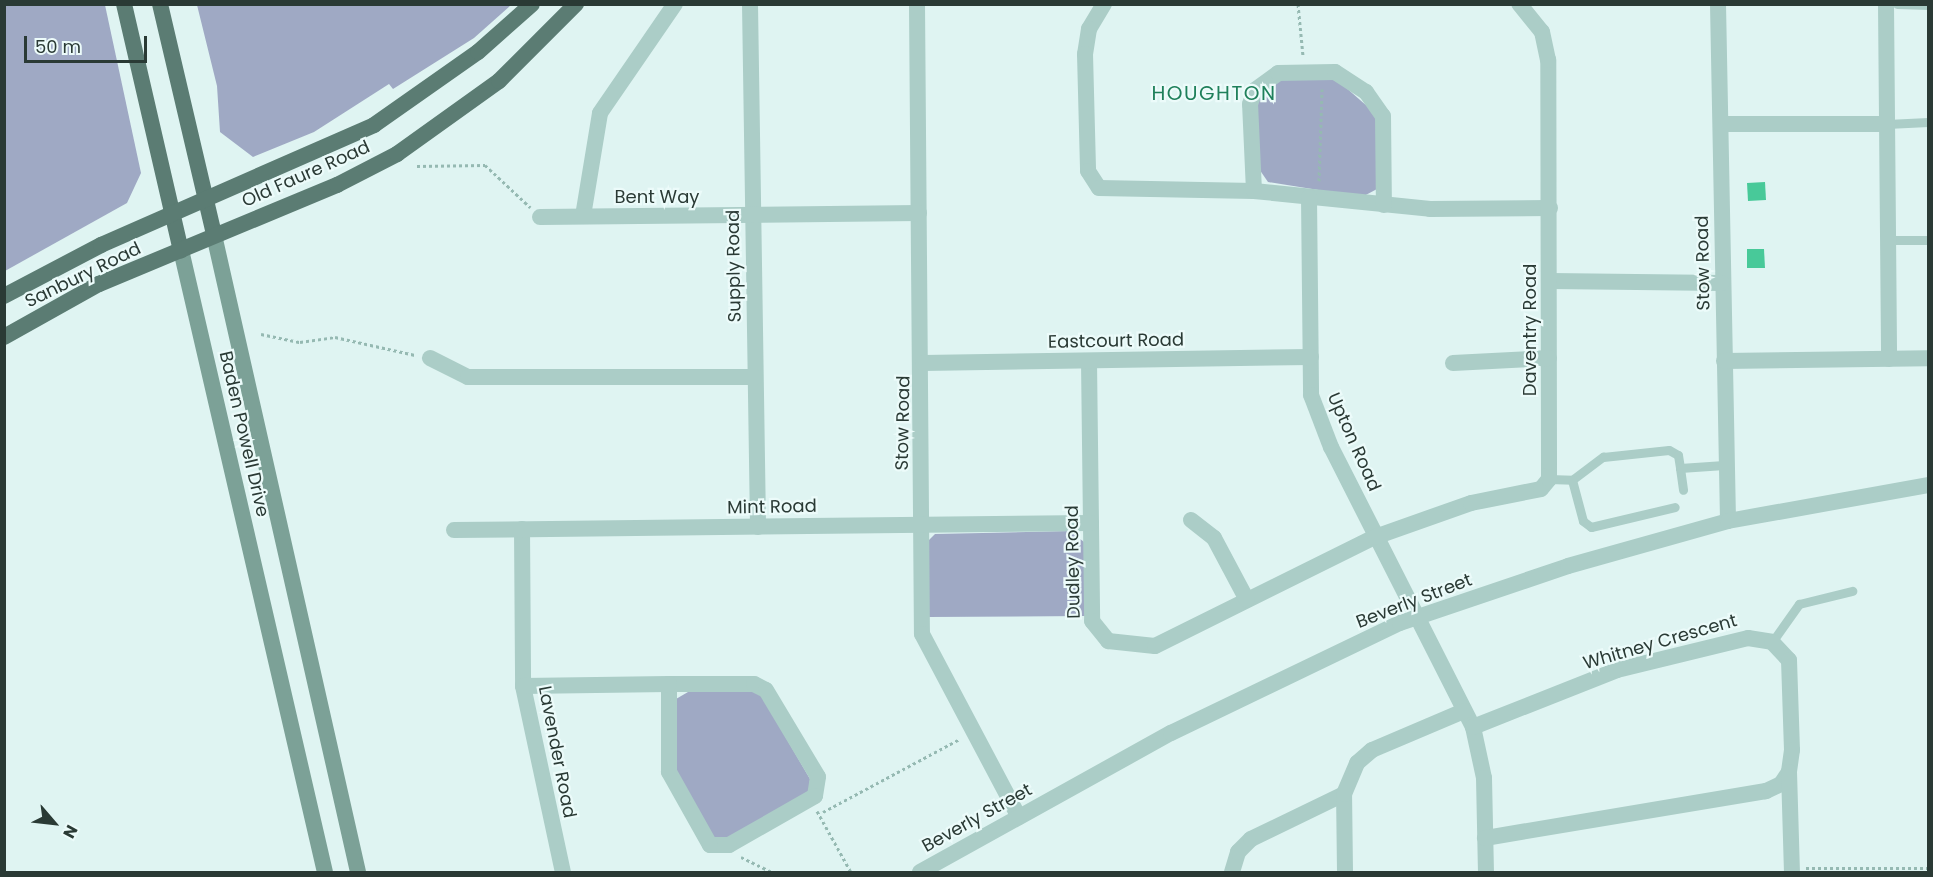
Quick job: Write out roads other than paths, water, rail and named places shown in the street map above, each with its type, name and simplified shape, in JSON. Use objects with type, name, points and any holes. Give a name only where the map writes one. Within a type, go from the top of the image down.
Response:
[{"type":"main road","name":"Baden Powell Drive","points":[[124,4],[325,873]]},
{"type":"main road","name":"Baden Powell Drive","points":[[160,4],[358,873]]},
{"type":"main road","name":"Old Faure Road","points":[[172,212],[205,200],[374,125],[478,52],[532,4]]},
{"type":"main road","name":"Old Faure Road","points":[[181,250],[338,185],[397,154],[500,81],[576,4]]},
{"type":"main road","name":"Sanbury Road","points":[[4,296],[172,212]]},
{"type":"main road","name":"Sanbury Road","points":[[4,337],[99,285],[181,250]]},
{"type":"street","points":[[583,216],[600,113],[675,4]]},
{"type":"street","name":"Supply Road","points":[[750,4],[758,527]]},
{"type":"street","name":"Stow Road","points":[[917,4],[923,363],[922,634],[972,733],[1019,817]]},
{"type":"street","points":[[1104,4],[1089,29],[1084,54],[1092,182],[1109,192],[1314,192],[1384,205],[1550,208]]},
{"type":"street","name":"Daventry Road","points":[[1519,4],[1537,23],[1547,50],[1550,208],[1549,479]]},
{"type":"street","name":"Stow Road","points":[[1718,4],[1724,465],[1728,521]]},
{"type":"street","points":[[1886,4],[1889,359]]},
{"type":"street","points":[[1254,191],[1250,105],[1255,90],[1271,75],[1342,74],[1379,106],[1385,126],[1384,205]]},
{"type":"street","points":[[1721,124],[1887,124]]},
{"type":"street","name":"Upton Road","points":[[1314,192],[1311,357],[1317,414],[1416,618],[1473,727],[1484,778],[1486,873]]},
{"type":"street","name":"Bent Way","points":[[540,217],[919,213]]},
{"type":"street","points":[[1550,281],[1722,283]]},
{"type":"street","name":"Eastcourt Road","points":[[923,363],[1311,357]]},
{"type":"street","points":[[430,358],[468,377],[755,377]]},
{"type":"street","points":[[1453,363],[1549,358]]},
{"type":"street","points":[[1724,362],[1929,358]]},
{"type":"street","name":"Dudley Road","points":[[1089,361],[1092,621],[1104,639],[1131,647],[1155,646],[1376,537]]},
{"type":"street","points":[[1376,537],[1471,503],[1526,495],[1549,479]]},
{"type":"street","name":"Beverly Street","points":[[920,873],[1171,733],[1416,618],[1568,566],[1728,521],[1929,485]]},
{"type":"street","points":[[1191,520],[1214,538],[1247,600]]},
{"type":"street","name":"Mint Road","points":[[454,530],[1091,523]]},
{"type":"street","name":"Lavender Road","points":[[522,529],[523,686],[563,873]]},
{"type":"street","name":"Whitney Crescent","points":[[1473,727],[1617,670],[1748,638],[1772,642]]},
{"type":"street","points":[[1772,642],[1789,660],[1792,870]]},
{"type":"street","points":[[523,686],[669,684],[760,686],[818,777],[810,801],[729,845],[716,847],[706,840],[669,772],[669,684]]},
{"type":"street","points":[[1345,873],[1344,794],[1364,756],[1464,711]]},
{"type":"street","points":[[1485,838],[1766,791],[1789,772]]},
{"type":"street","points":[[1233,873],[1238,852],[1251,839],[1344,794]]},
{"type":"lane","points":[[1897,4],[1929,5]]},
{"type":"lane","points":[[1887,124],[1929,122]]},
{"type":"lane","points":[[1888,240],[1929,240]]},
{"type":"lane","points":[[1549,479],[1572,480],[1603,457],[1669,450],[1678,455],[1683,490]]},
{"type":"lane","points":[[1680,468],[1724,465]]},
{"type":"lane","points":[[1572,480],[1583,521],[1591,527],[1675,507]]},
{"type":"lane","points":[[1772,642],[1800,604],[1852,591]]},
{"type":"district","name":"HOUGHTON","points":[[1214,93]]}]
